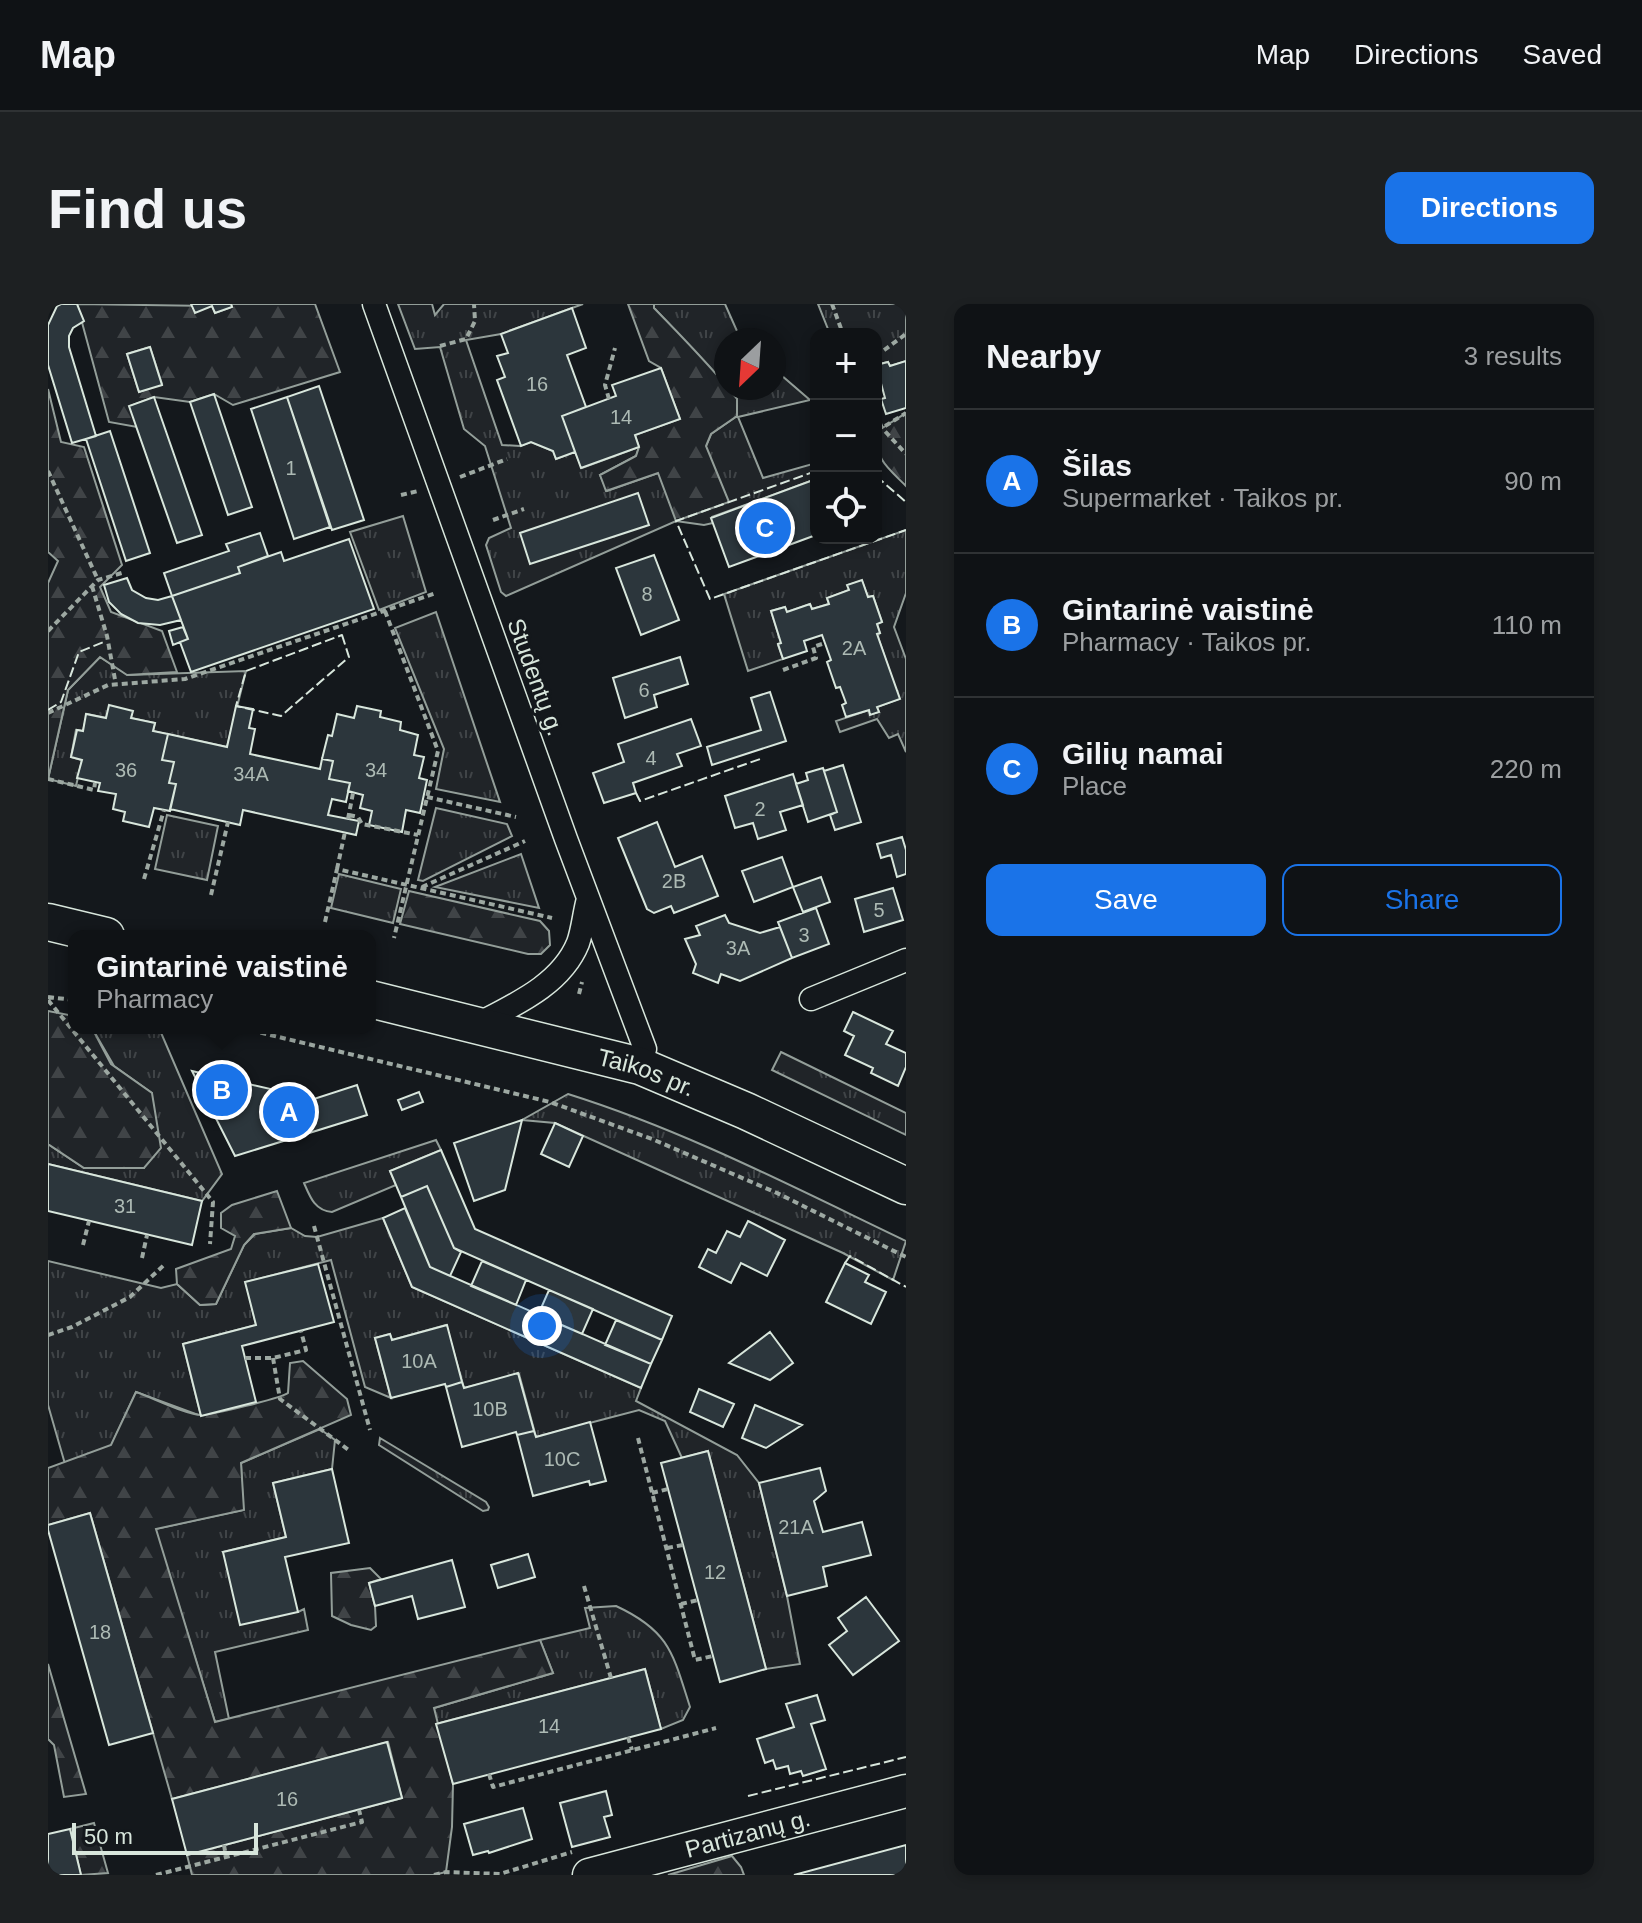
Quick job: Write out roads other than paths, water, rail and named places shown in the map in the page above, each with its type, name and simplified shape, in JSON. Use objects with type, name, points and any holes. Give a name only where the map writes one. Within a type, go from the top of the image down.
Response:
[{"type":"main road","points":[[48,922],[81,930]]},
{"type":"main road","name":"Taikos pr.","points":[[376,1000],[640,1066],[746,1111],[906,1186]]},
{"type":"street","name":"Studentų g.","points":[[374,304],[645,1049],[640,1066]]},
{"type":"street","points":[[476,1025],[547,984],[567,962],[578,943],[588,898]]},
{"type":"street","points":[[811,999],[906,960]]},
{"type":"street","name":"Partizanų g.","points":[[589,1875],[906,1791]]},
{"type":"place","name":"Gilių namai","points":[[765,528]]},
{"type":"place","name":"Gintarinė vaistinė","points":[[222,1090]]},
{"type":"place","name":"Šilas","points":[[289,1112]]}]
